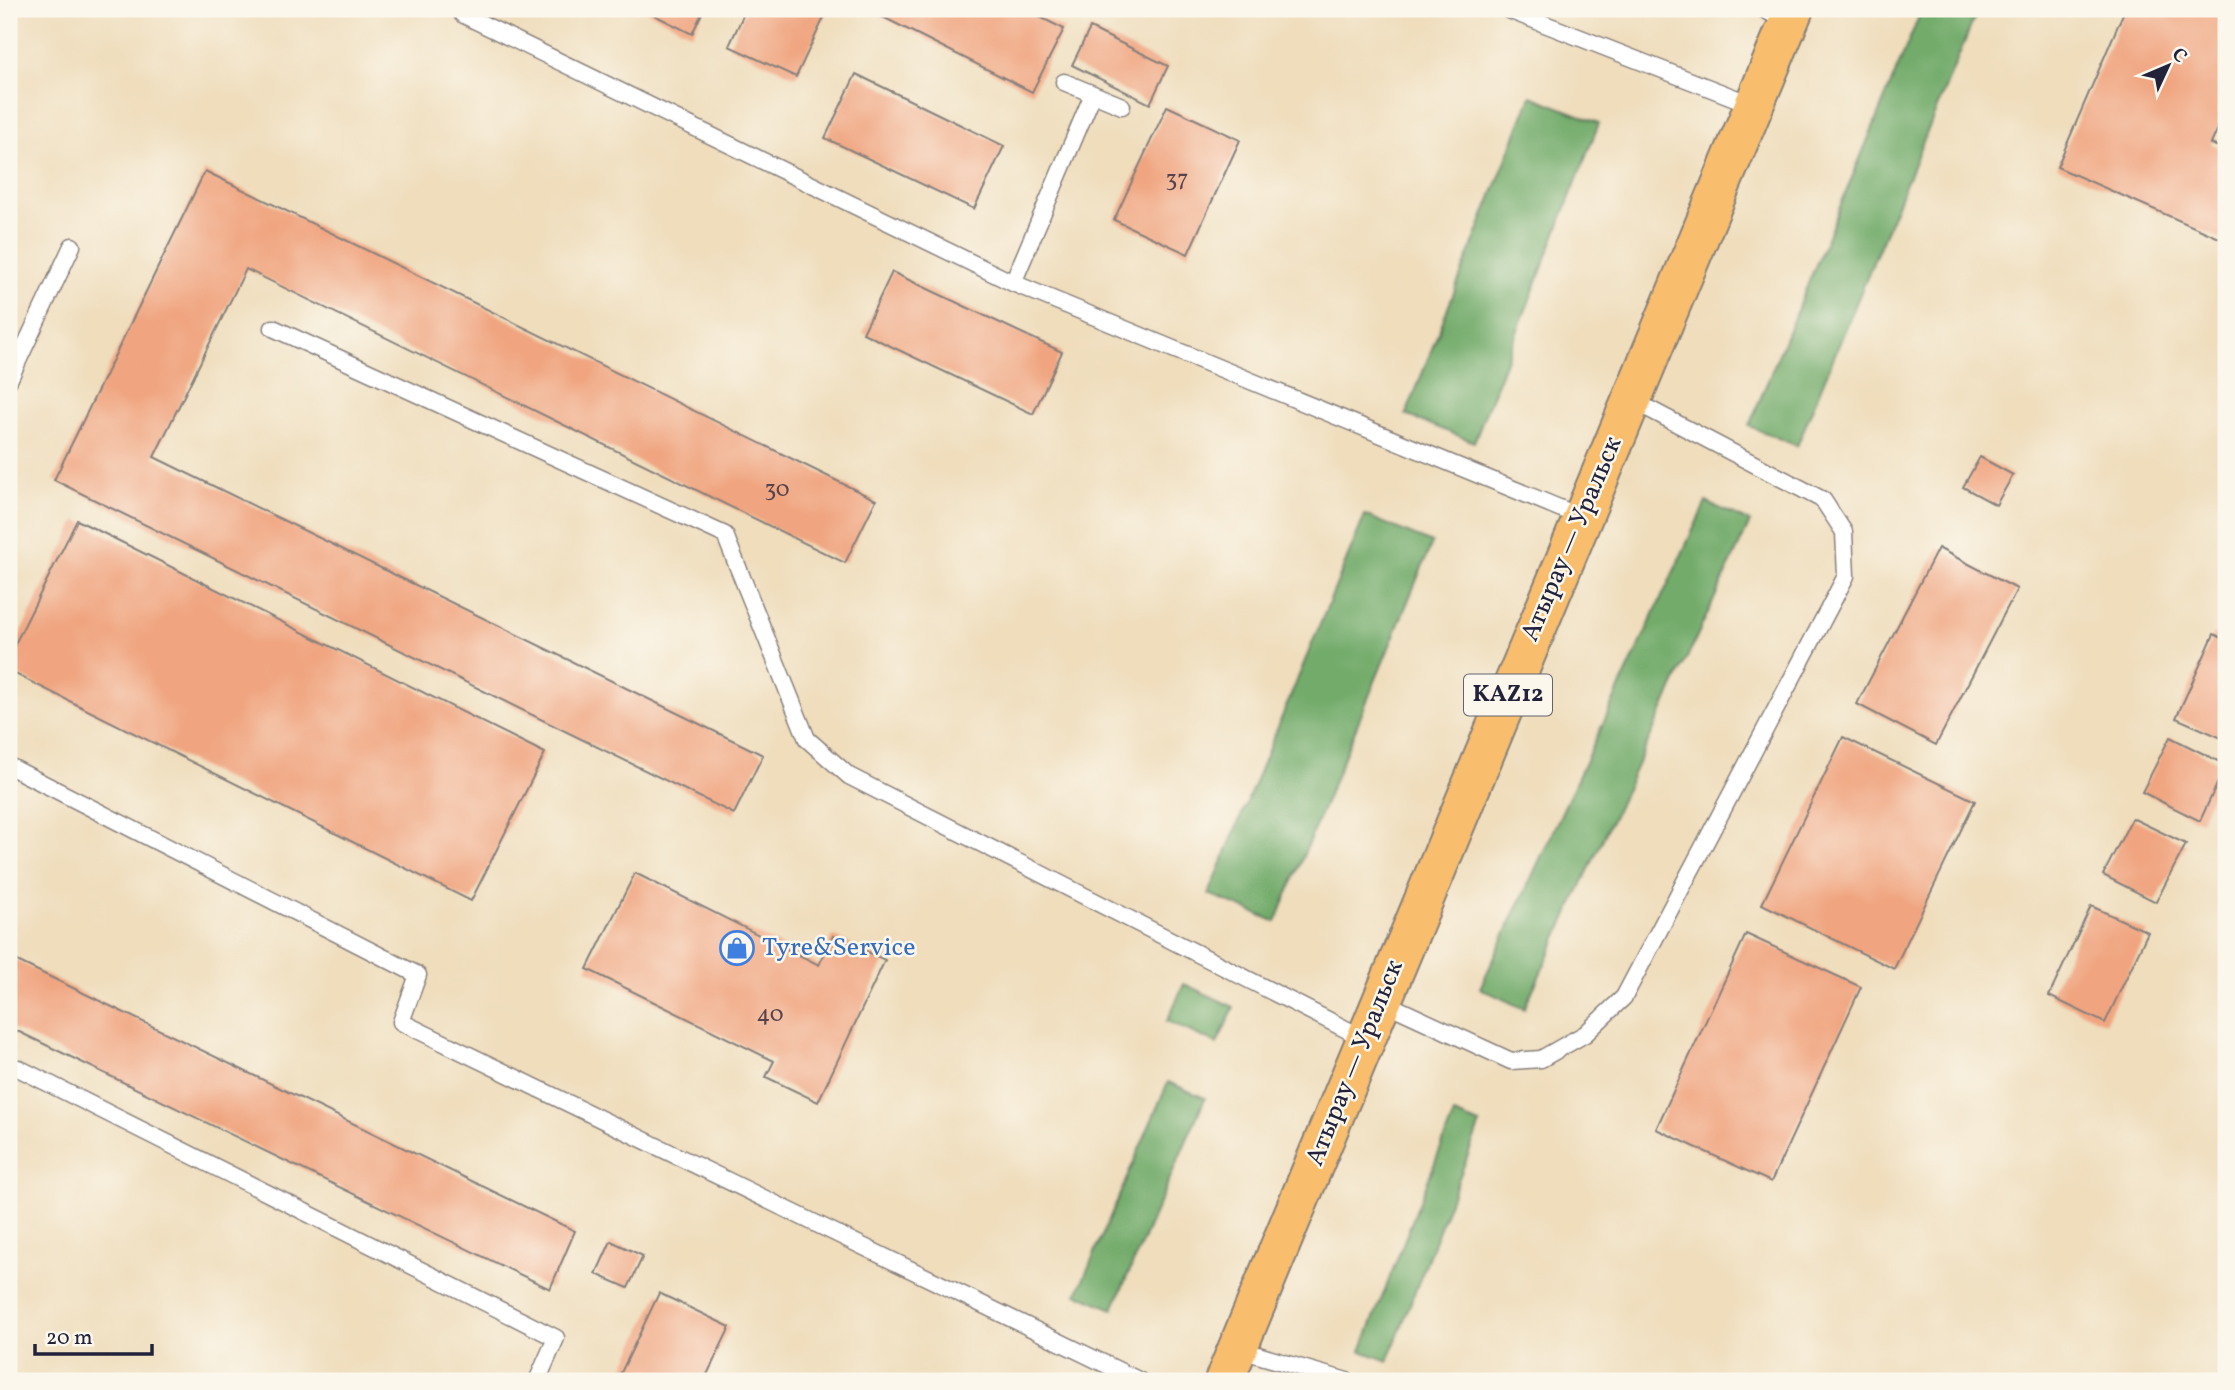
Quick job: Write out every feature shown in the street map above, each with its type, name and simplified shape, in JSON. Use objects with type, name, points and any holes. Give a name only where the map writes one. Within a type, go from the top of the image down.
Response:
[{"type":"highway","name":"Атырау — Уральск","points":[[1231,1365],[1754,105],[1781,13]]},
{"type":"lane","points":[[1506,9],[1754,105]]},
{"type":"lane","points":[[462,14],[1013,283],[1581,517]]},
{"type":"lane","points":[[1064,82],[1122,106]]},
{"type":"lane","points":[[1013,283],[1093,94]]},
{"type":"lane","points":[[9,380],[72,246]]},
{"type":"lane","points":[[273,328],[725,535],[807,739],[849,776],[1365,1039]]},
{"type":"lane","points":[[1381,1001],[1511,1060],[1541,1059],[1585,1034],[1624,997],[1846,576],[1844,532],[1823,500],[1630,399]]},
{"type":"lane","points":[[9,766],[418,975],[401,1022],[1140,1381]]},
{"type":"lane","points":[[18,1068],[556,1338],[537,1381]]},
{"type":"lane","points":[[1231,1365],[1347,1381]]},
{"type":"green space","points":[[1922,9],[1978,9],[1797,446],[1749,426]]},
{"type":"green space","points":[[1531,96],[1599,123],[1474,442],[1406,415]]},
{"type":"green space","points":[[1706,502],[1750,522],[1524,1009],[1480,988]]},
{"type":"green space","points":[[1365,515],[1432,543],[1276,922],[1209,894]]},
{"type":"green space","points":[[1184,984],[1234,1007],[1217,1044],[1167,1021]]},
{"type":"green space","points":[[1168,1082],[1205,1098],[1113,1309],[1077,1294]]},
{"type":"green space","points":[[1454,1114],[1480,1124],[1388,1361],[1361,1351]]},
{"type":"building","points":[[642,9],[704,9],[692,34]]},
{"type":"building","points":[[746,9],[828,9],[796,77],[729,46]]},
{"type":"building","points":[[867,9],[1024,9],[1064,29],[1032,92]]},
{"type":"building","points":[[2125,9],[2226,9],[2226,110],[2211,144],[2226,150],[2226,241],[2057,167]]},
{"type":"building","points":[[1090,28],[1168,66],[1150,104],[1072,65]]},
{"type":"building","points":[[856,74],[1004,146],[974,209],[825,138]]},
{"type":"building","points":[[1167,106],[1240,140],[1188,254],[1114,220]]},
{"type":"building","points":[[205,171],[876,500],[845,563],[246,269],[154,457],[763,755],[734,814],[54,480]]},
{"type":"building","points":[[892,272],[1062,352],[1033,414],[863,333]]},
{"type":"building","points":[[1980,457],[2013,475],[1996,505],[1963,487]]},
{"type":"building","points":[[77,520],[545,753],[471,901],[9,671],[9,656]]},
{"type":"building","points":[[1938,548],[2017,589],[1936,745],[1857,704]]},
{"type":"building","points":[[2214,634],[2226,640],[2226,740],[2176,718]]},
{"type":"building","points":[[1843,737],[1975,801],[1894,969],[1762,904]]},
{"type":"building","points":[[2170,737],[2226,765],[2200,821],[2142,792]]},
{"type":"building","points":[[2132,818],[2186,844],[2156,902],[2103,875]]},
{"type":"building","points":[[635,873],[819,965],[833,936],[885,960],[818,1102],[766,1077],[774,1061],[587,969]]},
{"type":"building","points":[[2091,906],[2148,932],[2105,1023],[2049,996]]},
{"type":"building","points":[[1746,934],[1861,987],[1771,1182],[1656,1129]]},
{"type":"building","points":[[9,957],[575,1231],[550,1289],[9,1027]]},
{"type":"building","points":[[611,1241],[643,1256],[628,1288],[596,1274]]},
{"type":"building","points":[[659,1293],[730,1327],[704,1381],[617,1381]]},
{"type":"place","name":"Tyre&Service","points":[[737,948]]}]
